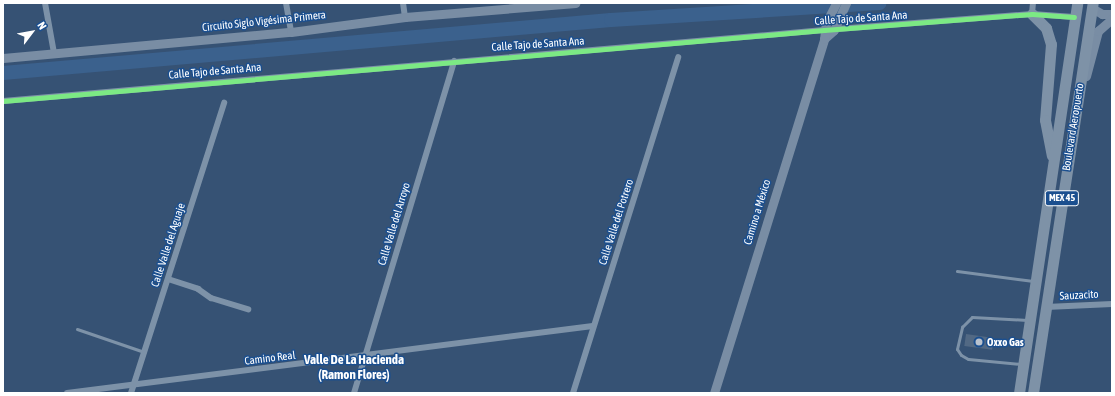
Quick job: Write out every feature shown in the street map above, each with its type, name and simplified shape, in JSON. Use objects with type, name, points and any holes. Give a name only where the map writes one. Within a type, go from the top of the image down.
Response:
[{"type":"highway","name":"Boulevard Aeropuerto","points":[[1019,393],[1077,3]]},
{"type":"highway","name":"Boulevard Aeropuerto","points":[[1033,393],[1093,5]]},
{"type":"highway","points":[[1032,14],[1046,28],[1051,44],[1045,120],[1053,159]]},
{"type":"main road","name":"Circuito Siglo Vigésima Primera","points":[[3,58],[291,32],[404,17],[536,4],[575,3]]},
{"type":"main road","name":"Camino a México","points":[[714,393],[825,31],[836,3]]},
{"type":"main road","points":[[825,31],[835,28],[846,3]]},
{"type":"main road","points":[[1093,5],[1102,14],[1112,14]]},
{"type":"main road","points":[[1079,89],[1085,82],[1098,31],[1112,18]]},
{"type":"street","points":[[45,3],[54,53]]},
{"type":"street","points":[[286,3],[291,32]]},
{"type":"street","points":[[403,3],[404,17]]},
{"type":"street","points":[[1032,14],[1034,3]]},
{"type":"street","name":"Calle Tajo de Santa Ana","points":[[835,28],[1032,14],[1074,17]]},
{"type":"street","name":"Calle Tajo de Santa Ana","points":[[3,101],[454,61],[825,31]]},
{"type":"street","name":"Calle Valle del Potrero","points":[[573,393],[678,57]]},
{"type":"street","name":"Calle Valle del Arroyo","points":[[354,393],[454,61]]},
{"type":"street","name":"Calle Valle del Aguaje","points":[[132,393],[224,103]]},
{"type":"street","points":[[168,279],[198,289],[211,298],[248,309]]},
{"type":"street","name":"Sauzacito","points":[[1046,307],[1112,304]]},
{"type":"street","name":"Camino Real","points":[[68,393],[365,357],[593,326]]},
{"type":"lane","points":[[957,271],[1035,281]]},
{"type":"lane","points":[[1023,364],[968,359],[961,355],[957,349],[962,327],[972,317],[1029,320]]},
{"type":"lane","points":[[77,329],[144,352]]},
{"type":"building","name":"Oxxo Gas","points":[[966,334],[994,338],[992,350],[964,346]]},
{"type":"waterway","points":[[3,73],[611,20],[879,3]]},
{"type":"cycle path","points":[[3,101],[824,30],[1032,14],[1074,17]]},
{"type":"place","name":"Oxxo Gas","points":[[979,342]]},
{"type":"district","name":"Valle De La Hacienda (Ramon Flores)","points":[[354,368]]}]
